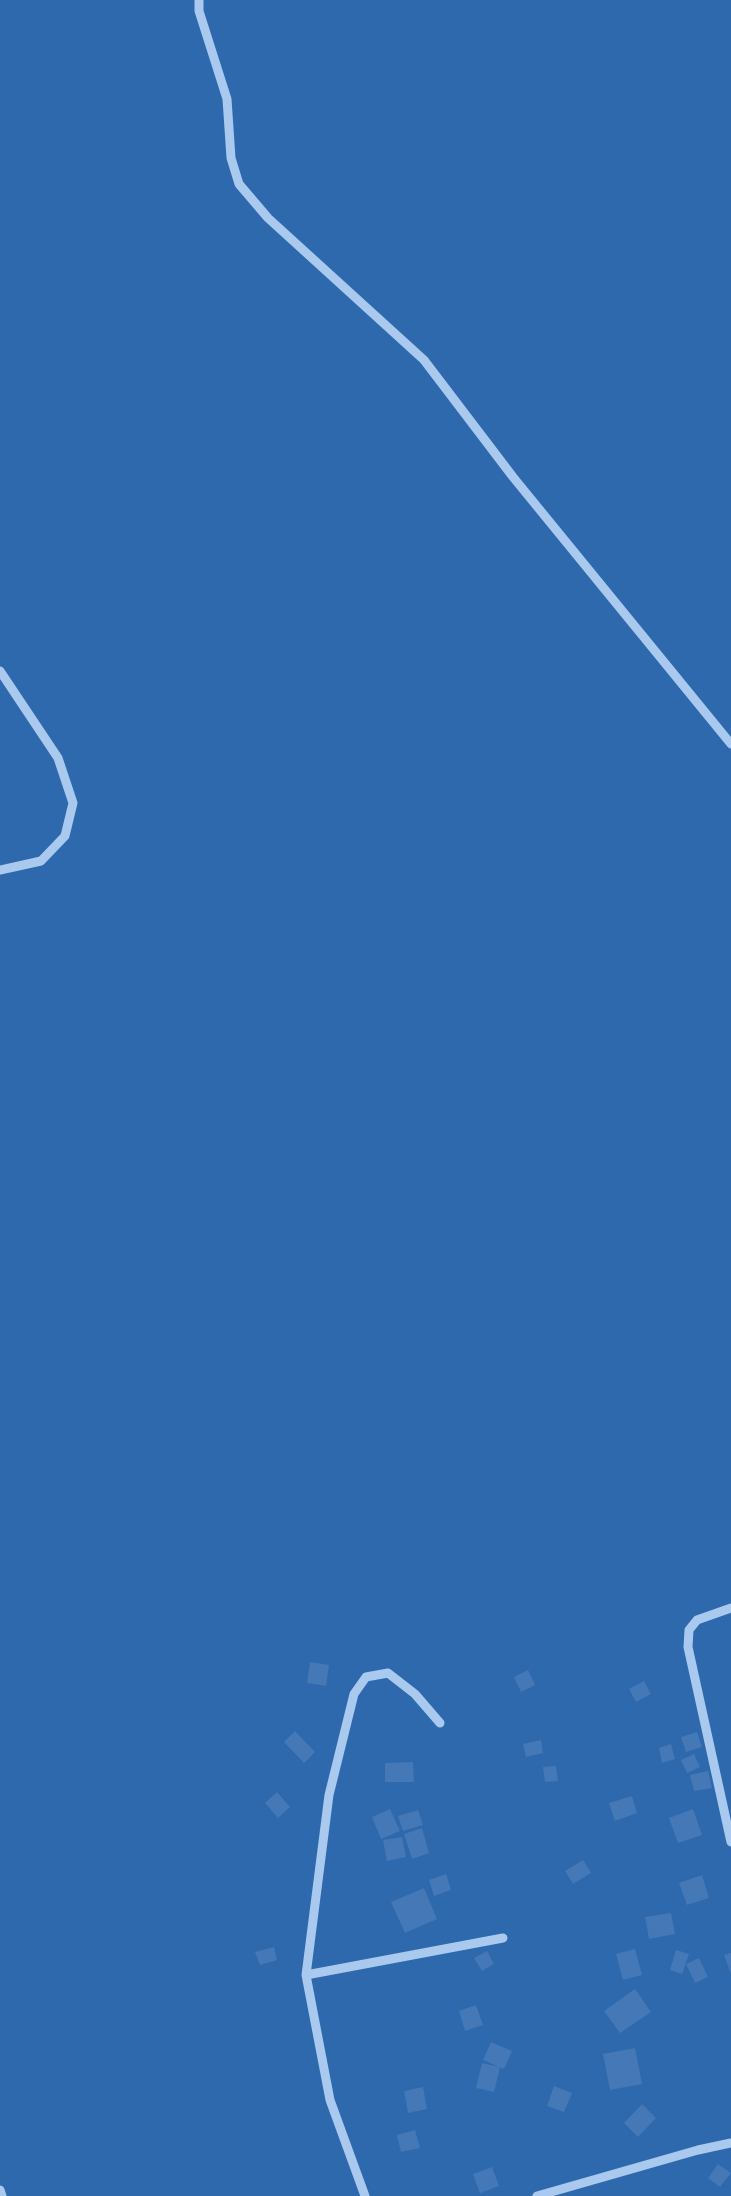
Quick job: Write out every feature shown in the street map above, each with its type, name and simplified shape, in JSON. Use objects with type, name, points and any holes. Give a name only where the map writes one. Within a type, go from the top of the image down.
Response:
[{"type":"street","points":[[199,0],[199,11],[227,99],[231,158],[239,184],[268,218],[424,360],[513,476],[731,744]]},
{"type":"street","points":[[0,671],[58,758],[73,804],[65,836],[41,861],[0,870]]},
{"type":"street","points":[[731,1608],[697,1620],[689,1630],[688,1648],[731,1842]]},
{"type":"street","points":[[365,2196],[330,2100],[306,1974],[330,1795],[354,1694],[366,1677],[388,1673],[415,1694],[440,1723]]},
{"type":"street","points":[[306,1974],[503,1938]]},
{"type":"street","points":[[537,2196],[698,2150],[731,2143]]},
{"type":"street","points":[[0,2190],[2,2196]]},
{"type":"shaded area","points":[[0,0],[731,0],[731,2196],[0,2196]]},
{"type":"building","points":[[310,1662],[329,1665],[326,1686],[307,1683]]},
{"type":"building","points":[[528,1670],[535,1685],[521,1692],[514,1677]]},
{"type":"building","points":[[644,1681],[651,1694],[636,1702],[629,1689]]},
{"type":"building","points":[[295,1731],[315,1752],[304,1763],[284,1742]]},
{"type":"building","points":[[697,1732],[702,1747],[686,1752],[681,1737]]},
{"type":"building","points":[[541,1740],[543,1753],[526,1757],[523,1744]]},
{"type":"building","points":[[671,1744],[675,1759],[662,1763],[659,1748]]},
{"type":"building","points":[[694,1754],[700,1767],[687,1773],[681,1760]]},
{"type":"building","points":[[413,1762],[414,1782],[385,1782],[385,1763]]},
{"type":"building","points":[[556,1766],[558,1781],[545,1782],[543,1767]]},
{"type":"building","points":[[708,1771],[712,1788],[694,1791],[690,1775]]},
{"type":"building","points":[[277,1792],[290,1807],[278,1818],[265,1803]]},
{"type":"building","points":[[632,1796],[637,1813],[615,1821],[609,1803]]},
{"type":"building","points":[[390,1809],[400,1831],[381,1839],[372,1817]]},
{"type":"building","points":[[693,1809],[702,1835],[678,1843],[669,1818]]},
{"type":"building","points":[[418,1810],[423,1825],[403,1831],[398,1816]]},
{"type":"building","points":[[422,1828],[429,1853],[412,1859],[404,1834]]},
{"type":"building","points":[[402,1837],[406,1857],[387,1861],[383,1840]]},
{"type":"building","points":[[583,1860],[591,1873],[573,1884],[565,1871]]},
{"type":"building","points":[[446,1874],[451,1890],[434,1896],[429,1880]]},
{"type":"building","points":[[702,1875],[709,1898],[687,1905],[679,1883]]},
{"type":"building","points":[[424,1888],[437,1919],[405,1933],[391,1902]]},
{"type":"building","points":[[671,1913],[675,1934],[649,1939],[645,1917]]},
{"type":"building","points":[[274,1947],[277,1960],[260,1965],[255,1952]]},
{"type":"building","points":[[635,1949],[642,1975],[623,1980],[616,1954]]},
{"type":"building","points":[[676,1950],[689,1954],[682,1974],[670,1970]]},
{"type":"building","points":[[487,1951],[494,1964],[482,1971],[474,1958]]},
{"type":"building","points":[[731,1953],[731,1974],[724,1955]]},
{"type":"building","points":[[699,1958],[708,1977],[695,1983],[686,1964]]},
{"type":"building","points":[[635,1989],[651,2012],[620,2033],[604,2011]]},
{"type":"building","points":[[476,2005],[483,2025],[465,2031],[459,2011]]},
{"type":"building","points":[[491,2042],[512,2051],[504,2069],[483,2060]]},
{"type":"building","points":[[635,2048],[642,2084],[610,2090],[603,2054]]},
{"type":"building","points":[[482,2063],[500,2067],[494,2092],[476,2088]]},
{"type":"building","points":[[554,2086],[572,2093],[564,2112],[547,2106]]},
{"type":"building","points":[[423,2087],[427,2109],[408,2113],[404,2091]]},
{"type":"building","points":[[642,2104],[656,2118],[638,2137],[624,2123]]},
{"type":"building","points":[[415,2130],[420,2148],[401,2152],[397,2135]]},
{"type":"building","points":[[718,2164],[731,2173],[720,2187],[708,2178]]},
{"type":"building","points":[[492,2167],[499,2186],[480,2193],[473,2174]]}]
